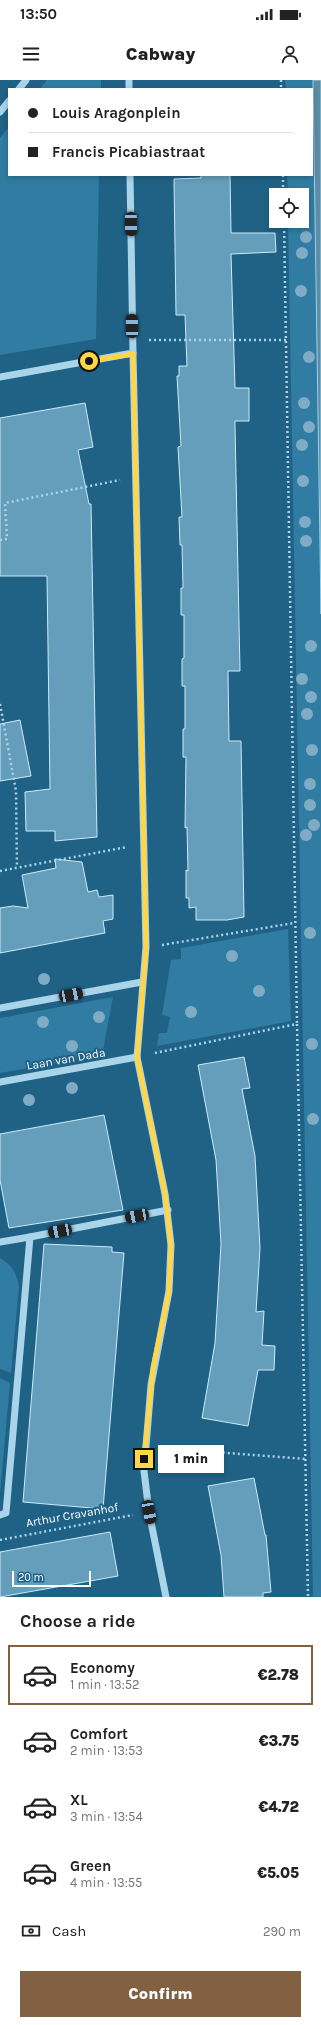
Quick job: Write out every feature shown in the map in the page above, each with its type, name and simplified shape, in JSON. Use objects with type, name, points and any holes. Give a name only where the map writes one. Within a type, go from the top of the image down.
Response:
[{"type":"street","points":[[20,88],[26,80]]},
{"type":"street","points":[[0,112],[8,102]]},
{"type":"street","points":[[130,176],[146,948],[137,1057],[168,1210],[171,1246],[169,1291],[153,1368],[144,1471],[149,1512],[166,1597]]},
{"type":"street","points":[[0,377],[133,354]]},
{"type":"street","points":[[0,1008],[142,982]]},
{"type":"street","name":"Laan van Dada","points":[[0,1082],[137,1057]]},
{"type":"street","points":[[0,1242],[168,1210]]},
{"type":"street","points":[[0,1514],[6,1513],[30,1237]]},
{"type":"path","points":[[283,176],[283,188]]},
{"type":"path","points":[[284,228],[294,923],[308,1597]]},
{"type":"path","points":[[133,340],[286,340]]},
{"type":"path","points":[[0,540],[7,539],[5,503],[136,477]]},
{"type":"path","points":[[0,704],[16,791],[17,867]]},
{"type":"path","points":[[0,871],[144,844]]},
{"type":"path","points":[[146,948],[294,923]]},
{"type":"path","points":[[137,1057],[297,1024]]},
{"type":"path","points":[[145,1447],[306,1459]]},
{"type":"path","name":"Arthur Cravanhof","points":[[0,1540],[149,1512]]},
{"type":"shaded area","points":[[47,80],[101,80],[101,88],[41,88]]},
{"type":"shaded area","points":[[285,80],[313,80],[321,614],[321,1597],[313,1597],[288,228],[309,228],[309,188],[288,188],[287,176],[313,176],[313,88],[286,88]]},
{"type":"shaded area","points":[[313,80],[321,80],[321,614]]},
{"type":"shaded area","points":[[8,128],[8,176],[99,176],[96,339],[0,355],[0,138]]},
{"type":"shaded area","points":[[288,929],[291,1021],[157,1046],[159,1033],[167,1033],[170,1017],[162,1015],[171,960],[181,959],[181,948]]},
{"type":"shaded area","points":[[113,997],[102,1055],[0,1073],[0,1018]]},
{"type":"shaded area","points":[[0,1258],[8,1263],[13,1269],[19,1286],[11,1373],[0,1369]]},
{"type":"shaded area","points":[[0,1378],[10,1383],[0,1494]]},
{"type":"building","points":[[201,176],[230,176],[231,233],[275,233],[276,252],[231,254],[235,388],[249,388],[249,421],[235,421],[240,671],[228,671],[229,741],[241,741],[244,917],[227,920],[196,920],[196,907],[189,908],[189,898],[186,898],[186,870],[188,871],[187,827],[185,828],[186,757],[183,757],[183,729],[185,729],[185,686],[182,686],[182,659],[184,658],[184,615],[181,615],[181,588],[183,588],[182,545],[180,545],[179,517],[182,517],[178,447],[181,446],[177,376],[179,376],[179,366],[187,366],[185,315],[176,315],[174,179],[201,178]]},
{"type":"building","points":[[85,403],[93,447],[78,450],[89,504],[91,504],[97,837],[55,841],[55,831],[26,831],[25,792],[50,789],[47,576],[0,576],[0,418]]},
{"type":"building","points":[[20,720],[31,776],[0,781],[0,724]]},
{"type":"building","points":[[55,859],[82,862],[88,892],[97,890],[99,897],[113,895],[113,919],[103,921],[105,933],[0,953],[0,908],[13,906],[28,908],[22,875],[56,868]]},
{"type":"building","points":[[244,1057],[250,1088],[242,1089],[255,1156],[260,1248],[256,1312],[264,1311],[262,1345],[275,1346],[274,1370],[258,1370],[248,1426],[202,1418],[215,1343],[221,1244],[216,1160],[198,1065]]},
{"type":"building","points":[[104,1115],[123,1210],[9,1228],[0,1180],[0,1134]]},
{"type":"building","points":[[44,1244],[112,1247],[112,1252],[124,1253],[103,1509],[23,1502]]},
{"type":"building","points":[[254,1478],[266,1535],[271,1592],[263,1593],[263,1597],[224,1597],[221,1555],[208,1486]]},
{"type":"building","points":[[110,1532],[118,1576],[0,1597],[0,1552]]},
{"type":"route","points":[[89,361],[133,354],[146,948],[137,1057],[168,1210],[171,1246],[169,1291],[153,1368],[144,1459]]}]
